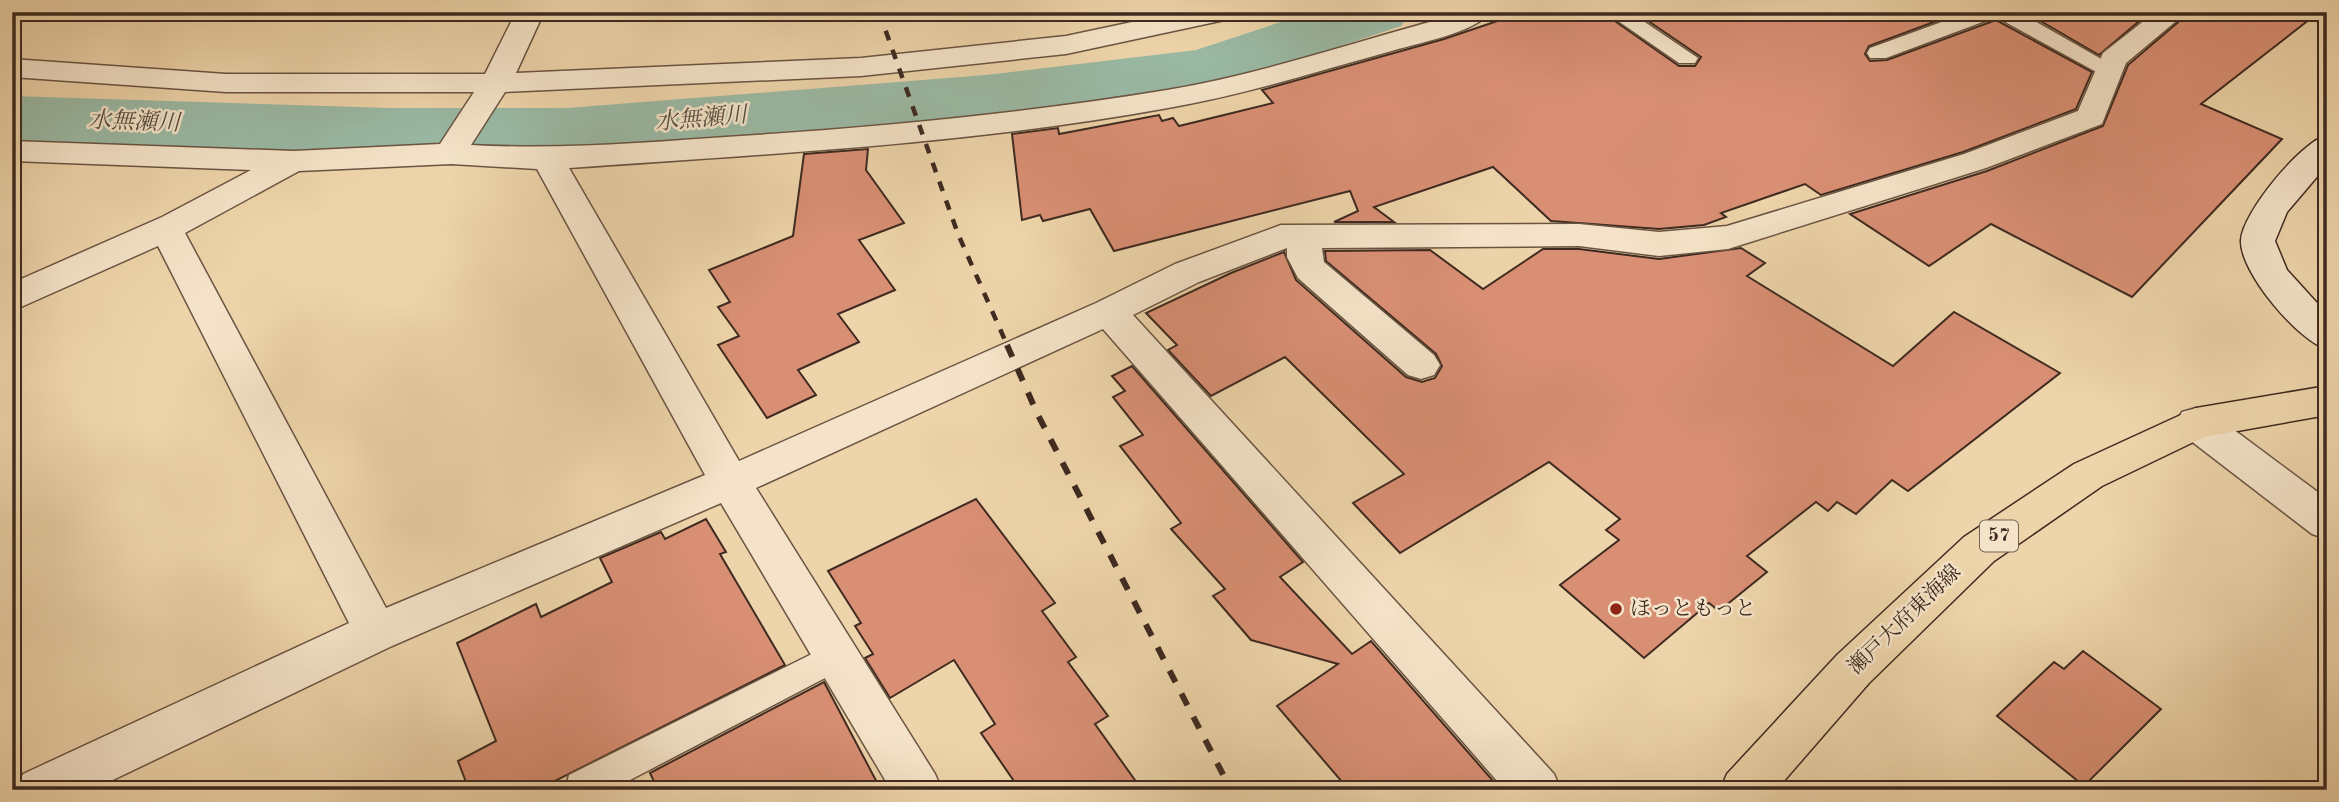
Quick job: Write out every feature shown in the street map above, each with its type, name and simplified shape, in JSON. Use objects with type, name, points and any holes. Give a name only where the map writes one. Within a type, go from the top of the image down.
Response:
[{"type":"main road","name":"瀬戸大府東海線","points":[[1744,790],[1853,669],[1979,549],[2088,475],[2196,423],[2327,400]]},
{"type":"street","points":[[452,154],[466,124],[496,83],[530,12]]},
{"type":"street","points":[[1066,45],[1068,12]]},
{"type":"street","points":[[12,68],[226,82],[496,83],[861,67],[1066,45],[1220,12]]},
{"type":"street","points":[[12,151],[294,161],[452,154],[548,159],[817,140],[1009,120],[1167,99],[1257,80],[1443,27],[1476,12]]},
{"type":"street","points":[[40,790],[376,632],[730,482],[1109,312],[1187,273],[1263,242],[1281,237],[1578,235],[1659,244],[1728,237],[1975,161],[2091,117],[2113,59],[2174,12]]},
{"type":"street","points":[[2327,145],[2262,222],[2258,242],[2280,286],[2327,336]]},
{"type":"street","points":[[548,159],[730,482],[918,790]]},
{"type":"street","points":[[12,298],[166,229],[294,161]]},
{"type":"street","points":[[166,229],[376,632]]},
{"type":"street","points":[[1305,237],[1304,257],[1310,270],[1421,365]]},
{"type":"street","points":[[1109,312],[1537,790]]},
{"type":"street","points":[[2196,423],[2327,522]]},
{"type":"lane","points":[[1615,12],[1687,58]]},
{"type":"lane","points":[[1878,52],[1989,12]]},
{"type":"lane","points":[[2003,12],[2108,69]]},
{"type":"lane","points":[[582,788],[836,656]]},
{"type":"building","points":[[1524,12],[1602,12],[1679,66],[1695,66],[1701,57],[1635,12],[1961,12],[1869,46],[1865,54],[1870,61],[1887,60],[1996,20],[2092,72],[2076,109],[1963,152],[1821,195],[1805,184],[1721,213],[1726,217],[1704,225],[1659,229],[1551,221],[1493,167],[1374,207],[1394,222],[1334,222],[1358,211],[1350,191],[1114,251],[1090,209],[1043,221],[1040,215],[1022,220],[1012,134],[1058,128],[1059,134],[1159,115],[1162,121],[1173,118],[1179,126],[1273,103],[1262,90],[1444,39]]},
{"type":"building","points":[[2025,12],[2150,12],[2099,55]]},
{"type":"building","points":[[2190,12],[2319,12],[2201,104],[2282,139],[2132,297],[1991,224],[1929,266],[1850,214],[1987,171],[2103,126],[2128,65]]},
{"type":"building","points":[[868,149],[866,170],[904,223],[859,240],[895,290],[838,314],[859,342],[798,370],[816,395],[767,418],[718,345],[739,336],[718,307],[730,302],[709,270],[793,236],[804,154]]},
{"type":"building","points":[[1741,248],[1765,263],[1747,276],[1893,366],[1954,312],[2060,373],[1908,491],[1892,480],[1856,514],[1837,502],[1828,511],[1816,502],[1747,556],[1767,572],[1719,611],[1709,603],[1644,658],[1560,585],[1619,540],[1606,530],[1620,519],[1549,462],[1400,553],[1353,503],[1404,474],[1285,357],[1211,396],[1168,350],[1177,345],[1146,313],[1231,273],[1284,252],[1296,280],[1406,377],[1422,382],[1435,378],[1442,366],[1436,354],[1326,261],[1325,251],[1430,250],[1483,289],[1543,249],[1579,249],[1659,259]]},
{"type":"building","points":[[1132,366],[1303,562],[1280,577],[1352,654],[1371,641],[1501,790],[1349,790],[1277,706],[1338,664],[1251,640],[1213,596],[1225,589],[1171,529],[1181,523],[1120,446],[1143,435],[1113,397],[1125,391],[1112,376]]},
{"type":"building","points":[[976,499],[1055,603],[1042,611],[1076,657],[1068,662],[1108,716],[1095,724],[1142,790],[1020,790],[981,733],[995,724],[954,660],[890,698],[865,658],[873,654],[855,626],[861,623],[828,571]]},
{"type":"building","points":[[706,519],[726,552],[720,554],[785,665],[537,790],[469,790],[458,761],[496,741],[457,643],[536,604],[541,617],[612,582],[600,558],[661,532],[665,539]]},
{"type":"building","points":[[2083,651],[2161,709],[2084,786],[1997,716],[2054,662],[2064,669]]},
{"type":"building","points":[[824,682],[881,790],[658,790],[650,773]]},
{"type":"waterway","name":"水無瀬川","points":[[12,118],[389,131],[567,131],[986,96],[1205,70],[1378,12]]},
{"type":"railway","points":[[879,12],[958,234],[1008,347]]},
{"type":"railway","points":[[1007,345],[1037,413],[1231,790]]},
{"type":"place","name":"ほっともっと","points":[[1616,609]]}]
